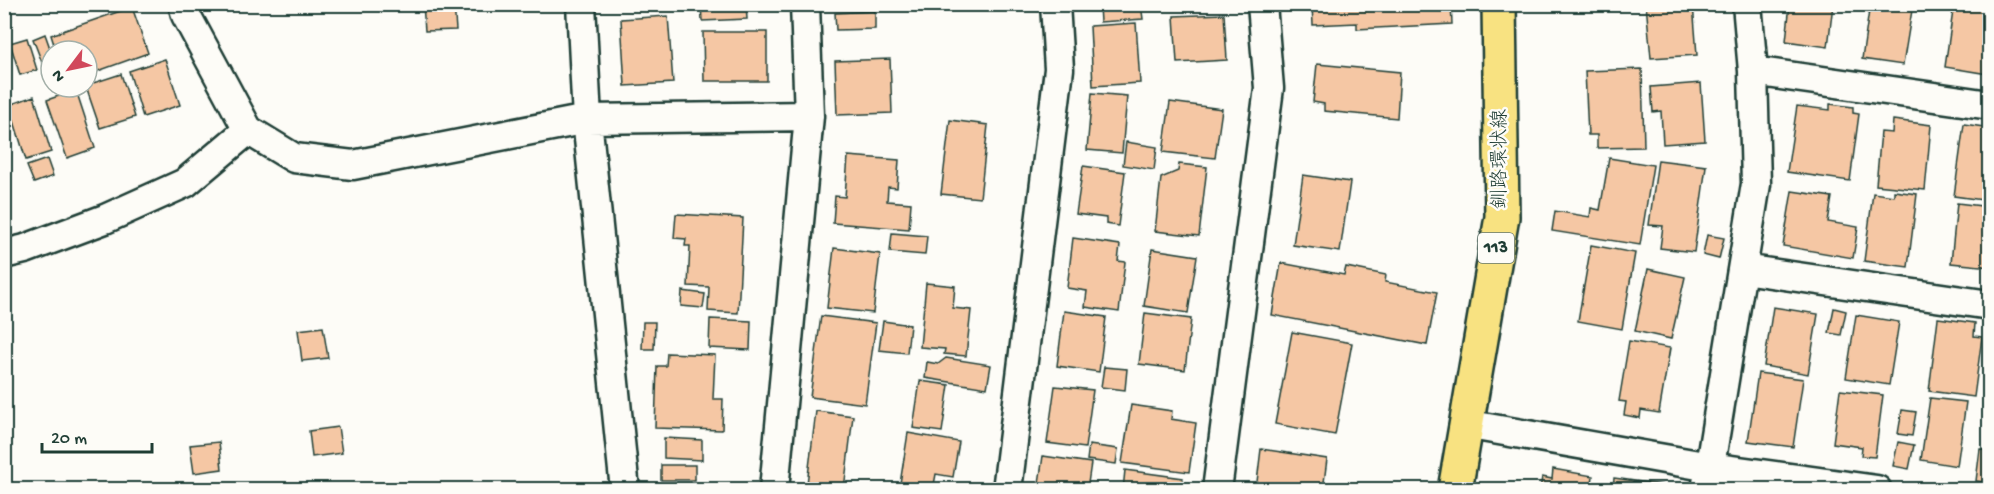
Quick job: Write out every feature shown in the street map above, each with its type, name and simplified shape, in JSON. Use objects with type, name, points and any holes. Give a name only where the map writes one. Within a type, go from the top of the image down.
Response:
[{"type":"main road","name":"釧路環状線","points":[[1455,489],[1502,217],[1499,4]]},
{"type":"street","points":[[183,4],[186,15],[248,130],[294,158],[353,165],[587,119],[809,116]]},
{"type":"street","points":[[581,4],[587,119],[625,489]]},
{"type":"street","points":[[774,489],[809,116],[805,4]]},
{"type":"street","points":[[1007,489],[1059,69],[1054,4]]},
{"type":"street","points":[[1217,489],[1269,88],[1263,4]]},
{"type":"street","points":[[1708,478],[1756,184],[1754,71],[1747,4]]},
{"type":"street","points":[[1754,71],[1989,105]]},
{"type":"street","points":[[4,254],[25,249],[105,219],[185,183],[248,130]]},
{"type":"street","points":[[1743,269],[1989,305]]},
{"type":"street","points":[[1466,424],[1708,478],[1877,489]]},
{"type":"building","points":[[423,4],[454,4],[456,30],[425,31]]},
{"type":"building","points":[[619,4],[664,4],[664,5],[619,7]]},
{"type":"building","points":[[701,4],[746,4],[747,19],[702,21]]},
{"type":"building","points":[[837,4],[899,4],[899,5],[838,9]]},
{"type":"building","points":[[1141,4],[1143,19],[1100,22],[1099,6]]},
{"type":"building","points":[[1312,4],[1451,4],[1452,24],[1357,29],[1357,23],[1313,25]]},
{"type":"building","points":[[1646,4],[1693,4],[1697,55],[1651,58]]},
{"type":"building","points":[[1790,4],[1833,4],[1828,47],[1786,41]]},
{"type":"building","points":[[1870,4],[1913,4],[1903,65],[1862,59]]},
{"type":"building","points":[[1954,4],[1990,8],[1988,74],[1945,67]]},
{"type":"building","points":[[132,7],[148,53],[99,71],[99,39],[52,39],[51,35]]},
{"type":"building","points":[[875,11],[875,29],[836,30],[835,13]]},
{"type":"building","points":[[1224,14],[1227,60],[1177,63],[1174,16]]},
{"type":"building","points":[[668,16],[673,83],[625,86],[621,19]]},
{"type":"building","points":[[1136,23],[1140,83],[1093,86],[1090,26]]},
{"type":"building","points":[[703,32],[767,32],[767,81],[704,81]]},
{"type":"building","points":[[45,34],[47,39],[39,39],[39,55],[33,39]]},
{"type":"building","points":[[27,38],[37,70],[20,75],[10,43]]},
{"type":"building","points":[[165,59],[180,105],[143,117],[129,71]]},
{"type":"building","points":[[890,59],[892,113],[837,115],[835,61]]},
{"type":"building","points":[[1317,64],[1400,72],[1397,118],[1324,111],[1324,104],[1313,102]]},
{"type":"building","points":[[1642,69],[1644,147],[1597,148],[1597,135],[1588,135],[1585,71]]},
{"type":"building","points":[[121,74],[135,117],[100,128],[90,99],[99,99],[99,81]]},
{"type":"building","points":[[1701,83],[1705,141],[1663,144],[1661,111],[1653,112],[1651,87]]},
{"type":"building","points":[[1092,93],[1127,96],[1122,153],[1087,150]]},
{"type":"building","points":[[34,96],[51,152],[26,160],[9,105]]},
{"type":"building","points":[[79,99],[95,148],[67,158],[47,100]]},
{"type":"building","points":[[1170,102],[1222,109],[1215,158],[1163,152]]},
{"type":"building","points":[[1830,104],[1853,107],[1853,113],[1859,114],[1850,181],[1787,172],[1797,106],[1830,110]]},
{"type":"building","points":[[950,120],[988,125],[980,198],[941,194]]},
{"type":"building","points":[[1893,120],[1931,125],[1925,190],[1876,185],[1881,132],[1892,133]]},
{"type":"building","points":[[1964,124],[1990,128],[1990,201],[1954,196]]},
{"type":"building","points":[[1126,142],[1157,147],[1154,170],[1123,165]]},
{"type":"building","points":[[848,156],[899,160],[897,188],[888,187],[887,201],[911,203],[909,229],[833,223],[835,196],[845,197]]},
{"type":"building","points":[[1609,158],[1653,165],[1640,245],[1552,231],[1555,211],[1590,217],[1591,208],[1600,210]]},
{"type":"building","points":[[47,159],[53,176],[34,183],[27,166]]},
{"type":"building","points":[[1658,160],[1706,166],[1694,252],[1660,248],[1663,226],[1649,225]]},
{"type":"building","points":[[1179,164],[1207,167],[1199,236],[1155,231],[1161,178],[1178,171]]},
{"type":"building","points":[[1083,166],[1125,172],[1118,226],[1106,224],[1106,218],[1076,214]]},
{"type":"building","points":[[1303,175],[1350,182],[1340,252],[1293,245]]},
{"type":"building","points":[[1792,191],[1832,197],[1828,222],[1858,227],[1853,258],[1783,246]]},
{"type":"building","points":[[1894,191],[1917,194],[1908,267],[1864,261],[1873,193],[1894,196]]},
{"type":"building","points":[[1957,203],[1990,207],[1990,267],[1951,263]]},
{"type":"building","points":[[676,214],[743,218],[738,313],[708,311],[709,287],[688,286],[690,246],[685,246],[686,239],[674,238]]},
{"type":"building","points":[[892,233],[927,236],[925,255],[890,252]]},
{"type":"building","points":[[1707,235],[1724,238],[1719,259],[1703,255]]},
{"type":"building","points":[[1073,238],[1120,245],[1118,261],[1125,262],[1119,312],[1085,307],[1087,291],[1067,288]]},
{"type":"building","points":[[1591,245],[1635,253],[1622,329],[1578,321]]},
{"type":"building","points":[[834,248],[880,254],[873,313],[827,308]]},
{"type":"building","points":[[1152,249],[1197,256],[1188,313],[1144,306]]},
{"type":"building","points":[[1281,263],[1344,275],[1346,267],[1386,275],[1385,282],[1437,292],[1427,345],[1272,315]]},
{"type":"building","points":[[1648,269],[1685,277],[1671,339],[1635,331]]},
{"type":"building","points":[[926,283],[955,286],[953,308],[971,310],[966,356],[944,354],[945,349],[920,347]]},
{"type":"building","points":[[682,291],[705,294],[703,308],[681,306]]},
{"type":"building","points":[[1773,307],[1818,314],[1808,374],[1764,366]]},
{"type":"building","points":[[1834,308],[1846,311],[1841,335],[1829,333]]},
{"type":"building","points":[[1064,311],[1106,317],[1099,372],[1057,366]]},
{"type":"building","points":[[1145,313],[1191,319],[1185,370],[1139,364]]},
{"type":"building","points":[[1856,315],[1899,322],[1889,385],[1846,378]]},
{"type":"building","points":[[821,316],[876,323],[865,404],[810,397]]},
{"type":"building","points":[[1938,318],[1975,323],[1974,336],[1982,337],[1974,397],[1929,391]]},
{"type":"building","points":[[710,319],[751,321],[750,350],[709,348]]},
{"type":"building","points":[[883,321],[910,325],[907,353],[879,350]]},
{"type":"building","points":[[643,322],[655,322],[654,349],[642,349]]},
{"type":"building","points":[[323,327],[328,358],[302,361],[298,330]]},
{"type":"building","points":[[1292,332],[1352,343],[1335,435],[1275,424]]},
{"type":"building","points":[[1629,341],[1670,348],[1659,413],[1641,410],[1640,418],[1624,415],[1626,402],[1619,401]]},
{"type":"building","points":[[667,353],[715,355],[713,399],[723,399],[722,430],[655,428],[657,366],[666,366]]},
{"type":"building","points":[[946,358],[991,365],[987,388],[925,378],[927,362],[938,364]]},
{"type":"building","points":[[1104,367],[1127,369],[1125,390],[1101,387]]},
{"type":"building","points":[[1758,373],[1803,379],[1793,447],[1748,441]]},
{"type":"building","points":[[920,381],[949,385],[942,432],[913,428]]},
{"type":"building","points":[[1055,386],[1093,390],[1085,448],[1047,443]]},
{"type":"building","points":[[1840,390],[1883,395],[1875,457],[1861,456],[1862,447],[1833,443]]},
{"type":"building","points":[[1930,398],[1966,402],[1957,466],[1921,460]]},
{"type":"building","points":[[1131,405],[1172,411],[1171,419],[1196,423],[1189,472],[1122,463]]},
{"type":"building","points":[[1902,410],[1916,412],[1912,436],[1898,434]]},
{"type":"building","points":[[816,411],[853,416],[844,489],[807,484]]},
{"type":"building","points":[[338,427],[342,453],[312,457],[309,431]]},
{"type":"building","points":[[908,433],[959,442],[953,477],[936,474],[933,490],[899,490]]},
{"type":"building","points":[[664,438],[702,440],[702,460],[664,458]]},
{"type":"building","points":[[219,442],[222,469],[194,473],[190,445]]},
{"type":"building","points":[[1898,442],[1914,445],[1909,469],[1893,466]]},
{"type":"building","points":[[1089,445],[1118,449],[1116,464],[1087,460]]},
{"type":"building","points":[[1261,449],[1327,459],[1323,490],[1256,490]]},
{"type":"building","points":[[1980,449],[1990,450],[1990,483],[1976,481]]},
{"type":"building","points":[[1043,456],[1091,463],[1087,490],[1038,490]]},
{"type":"building","points":[[661,465],[695,465],[695,480],[661,480]]},
{"type":"building","points":[[1553,469],[1593,476],[1591,490],[1540,490],[1542,477],[1552,479]]},
{"type":"building","points":[[1125,470],[1183,478],[1181,490],[1123,490]]},
{"type":"building","points":[[1614,478],[1662,485],[1661,490],[1613,490]]}]
